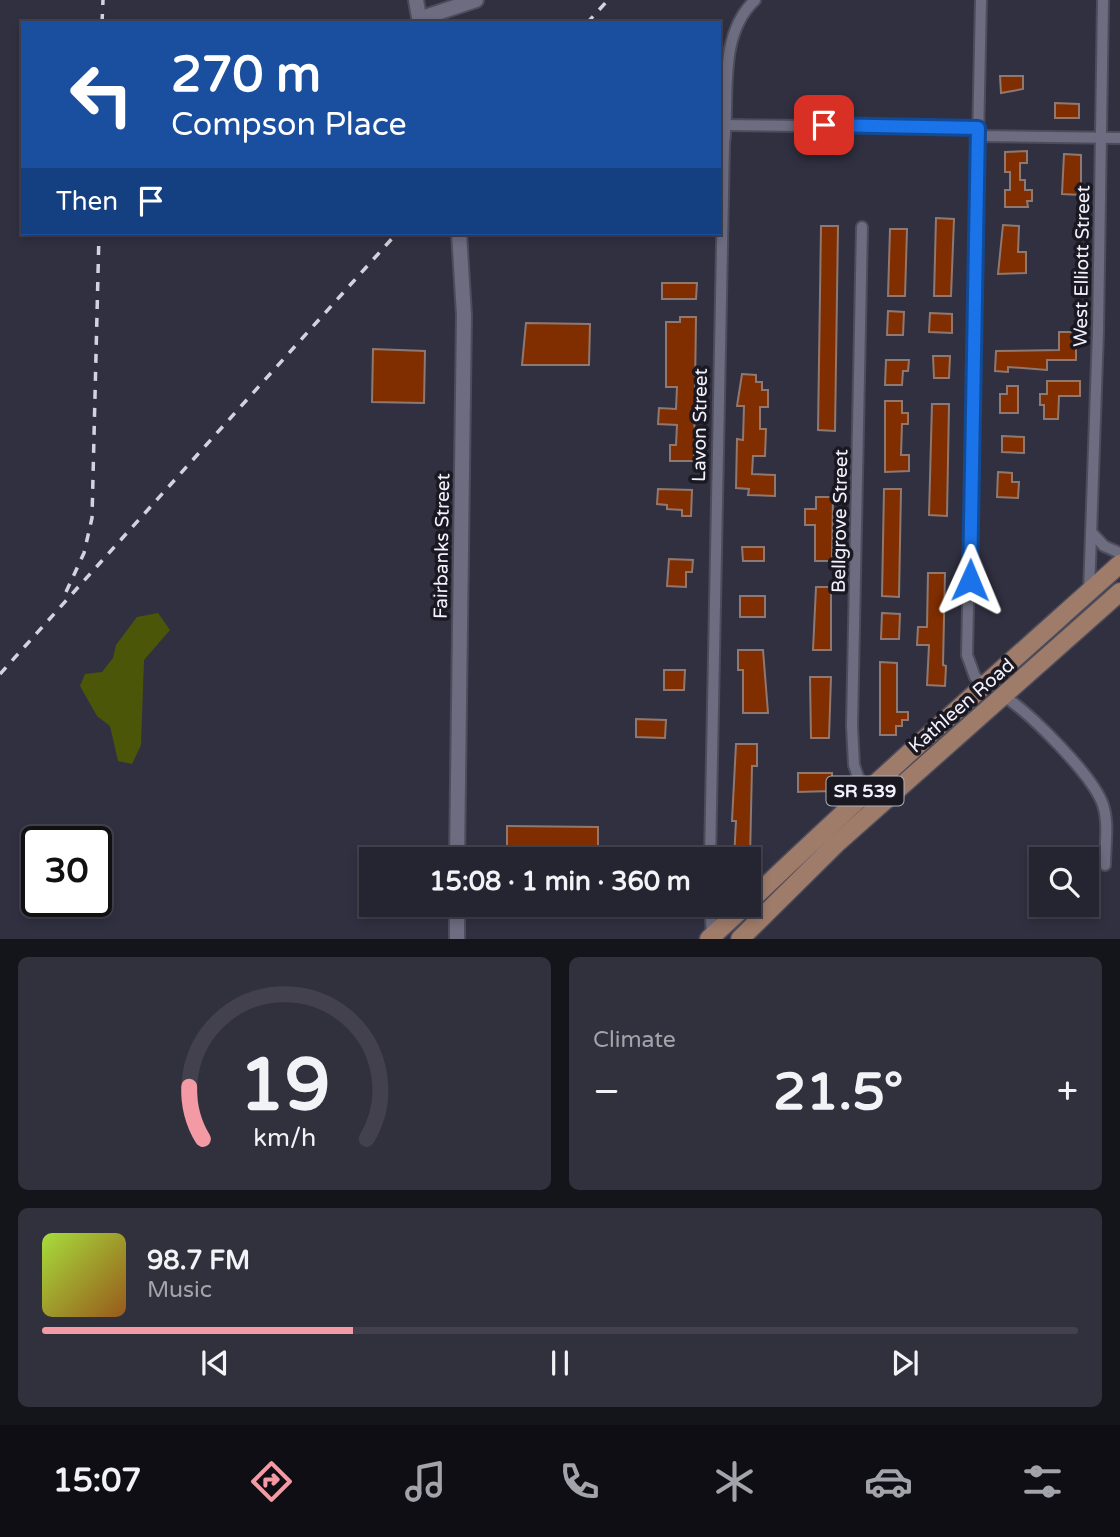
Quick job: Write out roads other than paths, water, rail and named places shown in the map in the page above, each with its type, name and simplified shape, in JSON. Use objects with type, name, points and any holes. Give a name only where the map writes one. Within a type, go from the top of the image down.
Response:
[{"type":"main road","name":"Kathleen Road","points":[[761,890],[863,793],[1120,564]]},
{"type":"main road","name":"Kathleen Road","points":[[740,939],[873,812],[1120,592]]},
{"type":"main road","name":"Kathleen Road","points":[[710,937],[732,917]]},
{"type":"street","points":[[416,0],[420,21],[476,0]]},
{"type":"street","name":"Lavon Street","points":[[721,213],[723,125],[730,46],[736,25],[755,0]]},
{"type":"street","points":[[981,0],[967,655],[975,677],[1020,706],[1047,733],[1097,792],[1104,807],[1106,822],[1105,865]]},
{"type":"street","name":"West Elliott Street","points":[[1089,593],[1103,0]]},
{"type":"street","points":[[723,125],[1120,138]]},
{"type":"street","name":"Bellgrove Street","points":[[862,227],[852,726],[854,765],[863,793],[873,812]]},
{"type":"street","name":"Fairbanks Street","points":[[457,847],[464,315],[459,235]]},
{"type":"street","name":"Lavon Street","points":[[710,847],[720,235]]},
{"type":"street","points":[[1092,533],[1104,546],[1120,553]]},
{"type":"street","points":[[457,917],[457,939]]},
{"type":"street","points":[[710,917],[710,937]]},
{"type":"railway","points":[[102,21],[103,0]]},
{"type":"railway","points":[[589,21],[608,0]]},
{"type":"railway","points":[[66,592],[84,553],[92,518],[99,235]]},
{"type":"railway","points":[[0,674],[395,235]]}]
